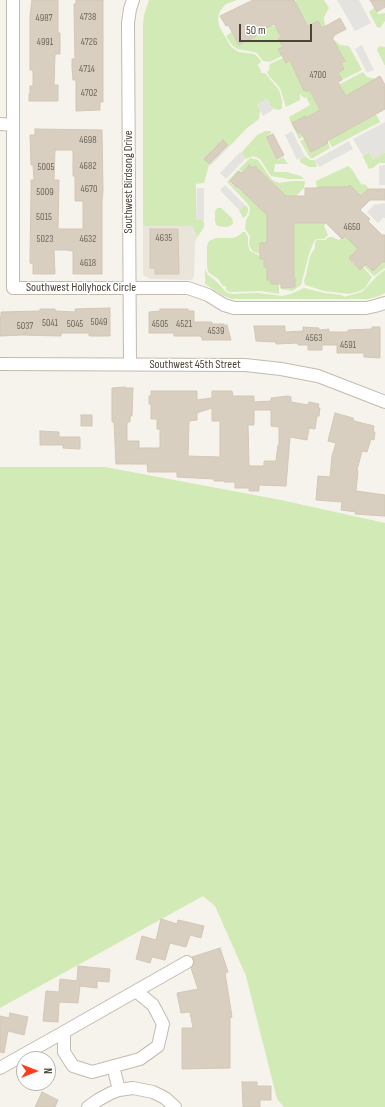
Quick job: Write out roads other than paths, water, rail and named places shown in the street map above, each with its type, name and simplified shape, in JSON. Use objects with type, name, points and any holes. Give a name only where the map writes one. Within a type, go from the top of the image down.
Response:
[{"type":"street","name":"Southwest Hollyhock Circle","points":[[14,0],[13,288],[188,288],[208,295],[224,305],[234,308],[366,308],[385,303]]},
{"type":"street","name":"Southwest Birdsong Drive","points":[[130,364],[128,24],[133,0]]},
{"type":"street","points":[[0,124],[13,124]]},
{"type":"street","name":"Southwest 45th Street","points":[[0,364],[245,365],[281,369],[318,376],[385,402]]},
{"type":"street","points":[[0,1068],[187,962]]},
{"type":"street","points":[[64,1032],[64,1052],[73,1066],[92,1072],[140,1059],[158,1046],[163,1024],[153,1005],[136,991]]},
{"type":"street","points":[[113,1066],[119,1090]]},
{"type":"street","points":[[88,1107],[111,1093],[133,1088],[153,1092],[165,1098],[175,1107]]}]
